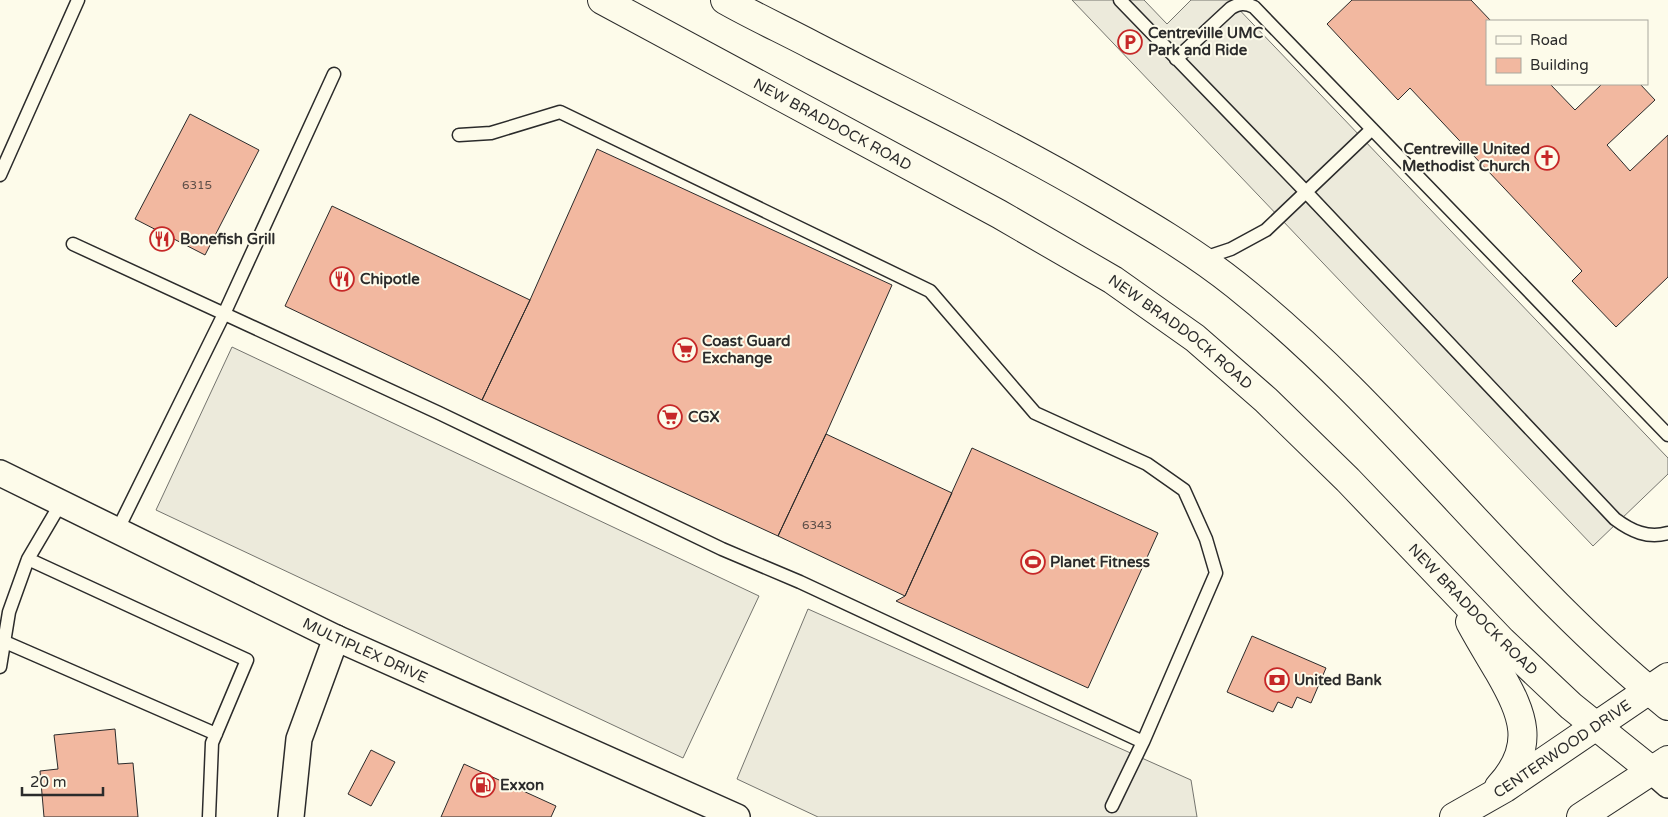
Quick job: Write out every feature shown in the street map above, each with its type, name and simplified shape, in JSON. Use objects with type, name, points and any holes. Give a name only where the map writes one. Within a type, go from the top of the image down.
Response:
[{"type":"street","name":"NEW BRADDOCK ROAD","points":[[602,0],[999,214],[1113,280],[1195,338],[1266,400],[1348,480],[1502,641],[1571,706],[1596,726],[1663,772]]},
{"type":"street","points":[[726,0],[1059,173],[1152,226],[1201,259],[1236,285],[1294,334],[1355,392],[1537,584],[1618,664],[1662,691]]},
{"type":"street","name":"MULTIPLEX DRIVE","points":[[0,473],[336,638],[737,817]]},
{"type":"street","points":[[1445,580],[1513,697],[1520,715],[1523,738],[1520,752],[1512,770],[1488,798]]},
{"type":"street","points":[[292,817],[299,739],[336,638]]},
{"type":"street","name":"CENTERWOOD DRIVE","points":[[1454,817],[1488,798],[1596,726],[1662,691]]},
{"type":"street","points":[[1581,817],[1663,772]]},
{"type":"lane","points":[[0,175],[4,157],[78,0]]},
{"type":"lane","points":[[1120,0],[1306,192],[1615,520],[1629,530],[1645,535],[1668,533]]},
{"type":"lane","points":[[1176,59],[1231,8],[1246,3],[1254,7],[1668,434]]},
{"type":"lane","points":[[117,531],[224,314],[334,74]]},
{"type":"lane","points":[[459,135],[490,133],[560,112],[930,291],[1035,413],[1147,464],[1184,490],[1206,539],[1216,573],[1143,742],[1112,806]]},
{"type":"lane","points":[[1201,259],[1231,249],[1266,230],[1372,129]]},
{"type":"lane","points":[[73,244],[448,417],[722,549],[800,582],[1143,742]]},
{"type":"lane","points":[[0,667],[9,612],[28,559],[61,503]]},
{"type":"lane","points":[[28,559],[247,660],[212,743],[209,817]]},
{"type":"lane","points":[[5,642],[216,734]]},
{"type":"shaded area","points":[[1072,0],[1144,0],[1167,24],[1191,0],[1230,0],[1668,458],[1668,474],[1593,546]]},
{"type":"shaded area","points":[[232,347],[759,596],[683,758],[156,510]]},
{"type":"shaded area","points":[[808,609],[1191,780],[1197,817],[818,817],[737,779]]},
{"type":"building","name":"Centreville United Methodist Church","points":[[1352,0],[1471,0],[1490,20],[1486,20],[1486,85],[1551,85],[1575,110],[1601,85],[1641,85],[1655,100],[1607,145],[1630,171],[1668,135],[1668,277],[1616,327],[1572,281],[1582,271],[1410,88],[1398,100],[1327,24]]},
{"type":"building","points":[[190,114],[259,150],[205,255],[135,219]]},
{"type":"building","name":"Coast Guard Exchange","points":[[597,149],[892,285],[826,434],[778,536],[482,400],[530,300]]},
{"type":"building","points":[[332,206],[530,300],[482,400],[285,306]]},
{"type":"building","points":[[826,434],[952,493],[905,596],[778,536]]},
{"type":"building","points":[[972,448],[1158,533],[1088,688],[896,601],[905,596]]},
{"type":"building","name":"United Bank","points":[[1252,636],[1326,668],[1311,703],[1297,697],[1292,708],[1278,702],[1273,712],[1227,692]]},
{"type":"building","points":[[115,729],[118,764],[133,763],[138,817],[44,817],[40,771],[58,769],[54,735]]},
{"type":"building","points":[[371,750],[395,762],[371,806],[348,794]]},
{"type":"building","name":"Exxon","points":[[464,764],[556,806],[551,817],[441,817]]},
{"type":"place","name":"Centreville UMC Park and Ride","points":[[1130,42]]},
{"type":"place","name":"Centreville United Methodist Church","points":[[1547,158]]},
{"type":"place","name":"Bonefish Grill","points":[[162,239]]},
{"type":"place","name":"Chipotle","points":[[342,279]]},
{"type":"place","name":"Coast Guard Exchange","points":[[685,350]]},
{"type":"place","name":"CGX","points":[[670,417]]},
{"type":"place","name":"Planet Fitness","points":[[1033,562]]},
{"type":"place","name":"United Bank","points":[[1277,680]]},
{"type":"place","name":"Exxon","points":[[483,785]]}]
